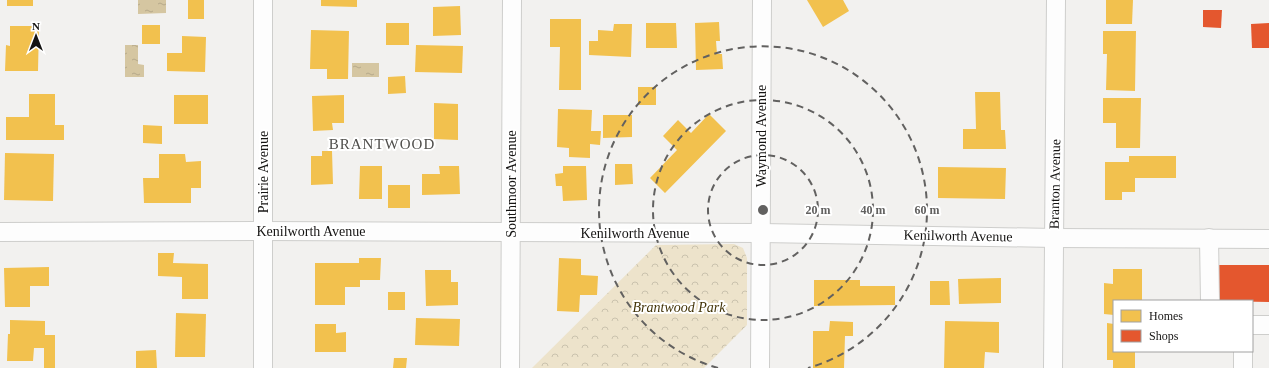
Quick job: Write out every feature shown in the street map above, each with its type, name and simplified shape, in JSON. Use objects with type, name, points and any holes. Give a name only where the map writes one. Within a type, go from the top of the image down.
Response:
[{"type":"street","name":"Prairie Avenue","points":[[263,0],[263,368]]},
{"type":"street","name":"Southmoor Avenue","points":[[510,368],[512,0]]},
{"type":"street","name":"Waymond Avenue","points":[[760,368],[762,0]]},
{"type":"street","name":"Branton Avenue","points":[[1053,368],[1056,0]]},
{"type":"street","name":"Kenilworth Avenue","points":[[0,232],[263,230],[510,233],[760,233],[1054,238],[1269,239]]},
{"type":"street","points":[[1209,238],[1210,300]]},
{"type":"street","points":[[1253,325],[1269,325]]},
{"type":"street","points":[[1243,352],[1243,368]]},
{"type":"green space","name":"Brantwood Park","points":[[734,244],[743,248],[747,258],[747,325],[704,368],[532,368],[656,245]]},
{"type":"water","points":[[138,0],[166,0],[166,13],[138,14]]},
{"type":"water","points":[[125,45],[138,45],[138,64],[144,65],[144,77],[125,77]]},
{"type":"water","points":[[352,63],[379,63],[379,77],[352,77]]},
{"type":"building: Homes","points":[[7,0],[33,0],[33,6],[7,6]]},
{"type":"building: Homes","points":[[188,0],[204,0],[204,19],[188,19]]},
{"type":"building: Homes","points":[[321,0],[357,0],[357,7],[321,6]]},
{"type":"building: Homes","points":[[807,0],[843,0],[849,11],[823,27]]},
{"type":"building: Homes","points":[[1106,0],[1133,0],[1132,24],[1106,24]]},
{"type":"building: Homes","points":[[460,6],[461,35],[433,36],[433,7]]},
{"type":"building: Homes","points":[[550,19],[581,19],[581,90],[559,90],[560,47],[550,47]]},
{"type":"building: Homes","points":[[719,22],[720,41],[716,41],[717,54],[722,54],[723,69],[696,70],[695,23]]},
{"type":"building: Homes","points":[[386,23],[409,23],[409,45],[386,45]]},
{"type":"building: Homes","points":[[646,23],[676,23],[677,48],[646,48]]},
{"type":"building: Homes","points":[[614,24],[632,24],[631,57],[589,55],[589,41],[598,41],[598,30],[613,31]]},
{"type":"building: Homes","points":[[142,25],[160,25],[160,44],[142,44]]},
{"type":"building: Homes","points":[[10,26],[39,26],[38,71],[5,71],[6,45],[10,46]]},
{"type":"building: Homes","points":[[311,30],[349,31],[348,79],[327,79],[327,69],[310,69]]},
{"type":"building: Homes","points":[[1103,31],[1136,31],[1135,91],[1106,90],[1107,54],[1103,54]]},
{"type":"building: Homes","points":[[182,36],[206,37],[205,72],[167,71],[167,53],[182,53]]},
{"type":"building: Homes","points":[[416,45],[463,46],[462,73],[415,72]]},
{"type":"building: Homes","points":[[405,76],[406,93],[388,94],[388,77]]},
{"type":"building: Homes","points":[[638,87],[656,87],[656,105],[638,105]]},
{"type":"building: Homes","points":[[975,92],[1000,92],[1001,130],[1005,130],[1006,149],[963,149],[963,129],[976,129]]},
{"type":"building: Homes","points":[[29,94],[55,94],[55,125],[64,125],[64,140],[6,140],[6,117],[29,117]]},
{"type":"building: Homes","points":[[174,95],[208,95],[208,124],[174,124]]},
{"type":"building: Homes","points":[[344,95],[344,123],[332,123],[333,130],[313,131],[312,96]]},
{"type":"building: Homes","points":[[1103,98],[1141,98],[1140,148],[1116,148],[1116,123],[1103,123]]},
{"type":"building: Homes","points":[[434,103],[458,104],[458,140],[434,139]]},
{"type":"building: Homes","points":[[558,109],[592,110],[591,131],[601,131],[600,145],[590,144],[590,158],[569,157],[569,148],[557,147]]},
{"type":"building: Homes","points":[[709,114],[726,131],[665,193],[650,178],[677,150],[663,136],[678,120],[691,133]]},
{"type":"building: Homes","points":[[603,115],[632,115],[632,137],[603,138]]},
{"type":"building: Homes","points":[[143,125],[162,126],[162,144],[143,143]]},
{"type":"building: Homes","points":[[322,151],[332,151],[333,184],[311,185],[311,156],[322,156]]},
{"type":"building: Homes","points":[[5,153],[54,154],[53,201],[4,200]]},
{"type":"building: Homes","points":[[159,154],[185,154],[186,162],[201,161],[201,188],[191,188],[191,203],[144,203],[143,178],[159,178]]},
{"type":"building: Homes","points":[[1129,156],[1176,156],[1176,178],[1135,178],[1135,192],[1122,192],[1122,200],[1105,200],[1105,162],[1129,162]]},
{"type":"building: Homes","points":[[615,164],[632,164],[633,184],[615,185]]},
{"type":"building: Homes","points":[[360,166],[382,166],[382,199],[359,199]]},
{"type":"building: Homes","points":[[439,166],[459,166],[460,194],[422,195],[422,174],[440,174]]},
{"type":"building: Homes","points":[[563,166],[586,166],[587,200],[563,201],[562,186],[556,186],[555,174],[563,173]]},
{"type":"building: Homes","points":[[938,167],[1006,168],[1005,199],[938,198]]},
{"type":"building: Homes","points":[[388,185],[410,185],[410,208],[388,208]]},
{"type":"building: Homes","points":[[158,253],[174,253],[173,263],[208,264],[208,299],[182,299],[182,277],[158,276]]},
{"type":"building: Homes","points":[[359,258],[381,258],[380,280],[360,280],[360,287],[345,287],[345,305],[315,305],[315,263],[359,263]]},
{"type":"building: Homes","points":[[559,258],[581,259],[581,275],[598,276],[597,295],[580,295],[579,312],[557,311]]},
{"type":"building: Homes","points":[[49,267],[49,286],[30,286],[30,307],[5,307],[4,268]]},
{"type":"building: Homes","points":[[1113,269],[1142,269],[1142,300],[1113,300],[1113,315],[1104,314],[1104,283],[1113,284]]},
{"type":"building: Homes","points":[[425,270],[451,270],[451,282],[458,282],[458,305],[426,306]]},
{"type":"building: Homes","points":[[1001,278],[1001,303],[959,304],[958,279]]},
{"type":"building: Homes","points":[[814,280],[860,280],[860,286],[895,286],[895,305],[814,306]]},
{"type":"building: Homes","points":[[930,281],[949,281],[950,305],[930,305]]},
{"type":"building: Homes","points":[[388,292],[405,292],[405,310],[388,310]]},
{"type":"building: Homes","points":[[176,313],[206,314],[205,357],[175,357]]},
{"type":"building: Homes","points":[[416,318],[460,319],[459,346],[415,345]]},
{"type":"building: Homes","points":[[10,320],[45,321],[45,335],[55,335],[55,368],[44,368],[44,348],[34,348],[33,361],[7,361]]},
{"type":"building: Homes","points":[[830,321],[853,322],[853,336],[845,336],[844,368],[813,368],[813,331],[829,331]]},
{"type":"building: Homes","points":[[945,321],[999,322],[999,353],[985,352],[984,368],[944,368]]},
{"type":"building: Homes","points":[[1107,323],[1113,324],[1113,352],[1135,352],[1135,368],[1113,368],[1113,360],[1107,360]]},
{"type":"building: Homes","points":[[315,324],[336,324],[336,333],[346,332],[346,352],[315,352]]},
{"type":"building: Homes","points":[[156,350],[157,368],[136,368],[136,351]]},
{"type":"building: Homes","points":[[394,358],[407,358],[406,368],[393,368]]},
{"type":"building: Shops","points":[[1203,10],[1222,10],[1221,28],[1203,27]]},
{"type":"building: Shops","points":[[1269,23],[1269,48],[1252,48],[1251,24]]},
{"type":"building: Shops","points":[[1217,265],[1269,265],[1269,302],[1253,302],[1253,300],[1217,300]]},
{"type":"district","name":"BRANTWOOD","points":[[382,144]]}]
